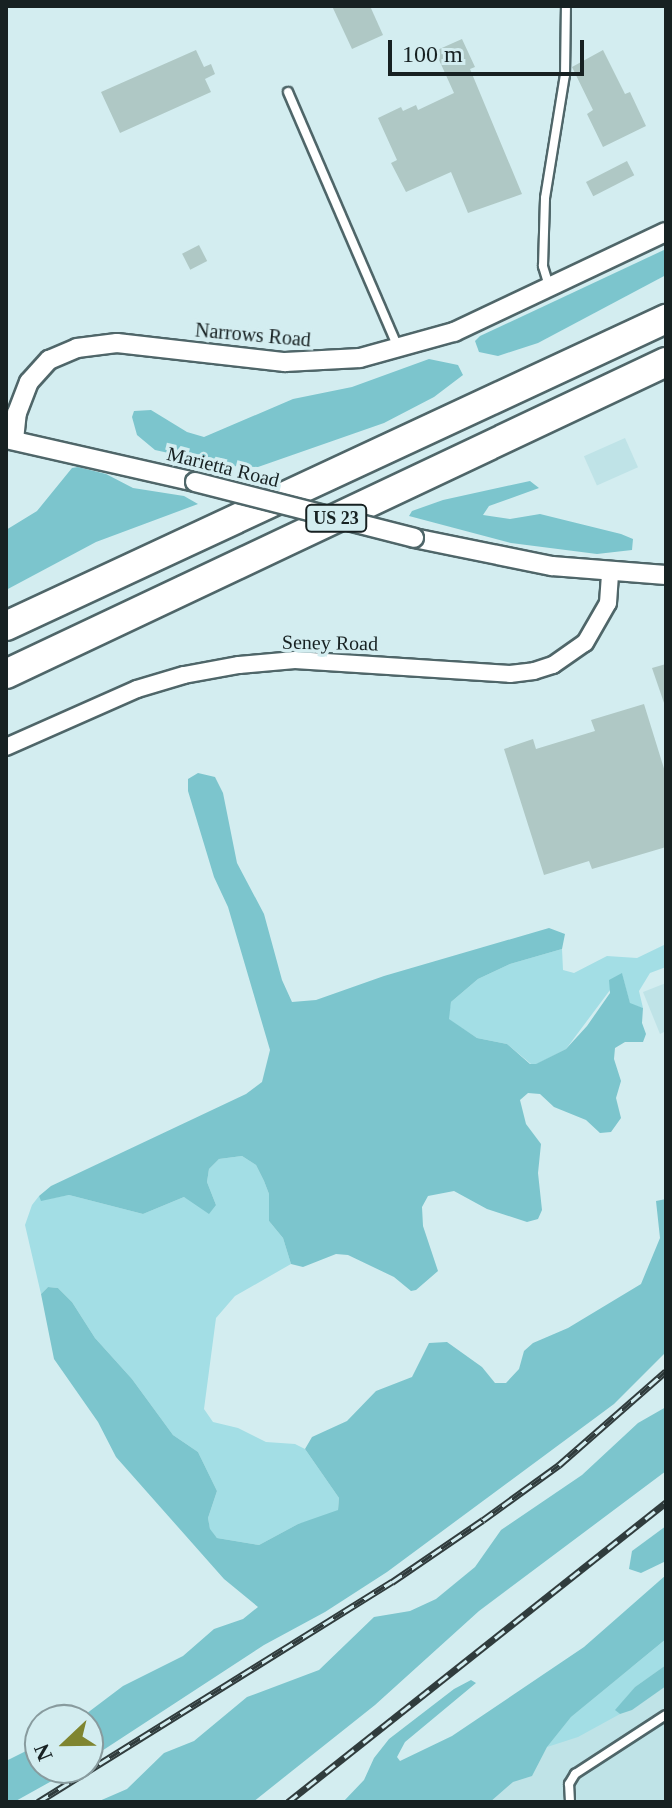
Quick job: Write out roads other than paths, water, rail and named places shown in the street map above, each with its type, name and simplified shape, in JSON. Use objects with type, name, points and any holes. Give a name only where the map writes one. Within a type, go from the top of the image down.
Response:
[{"type":"highway","name":"US 23","points":[[6,624],[76,596],[666,319]]},
{"type":"highway","name":"US 23","points":[[6,674],[666,362]]},
{"type":"street","name":"Narrows Road","points":[[10,439],[21,397],[38,370],[63,353],[86,346],[117,343],[285,362],[360,358],[454,332],[666,232]]},
{"type":"street","name":"Marietta Road","points":[[10,439],[489,555],[610,573],[666,575]]},
{"type":"street","name":"Seney Road","points":[[6,747],[137,689],[184,675],[239,665],[295,660],[510,674],[544,668],[578,649],[599,624],[608,603],[610,573]]},
{"type":"lane","points":[[550,288],[543,266],[545,198],[565,75],[566,6]]},
{"type":"lane","points":[[288,92],[398,348]]},
{"type":"lane","points":[[570,1802],[569,1784],[575,1774],[666,1715]]},
{"type":"railway","points":[[38,1802],[392,1582],[483,1520],[559,1465],[666,1371]]},
{"type":"railway","points":[[288,1802],[666,1502]]}]
